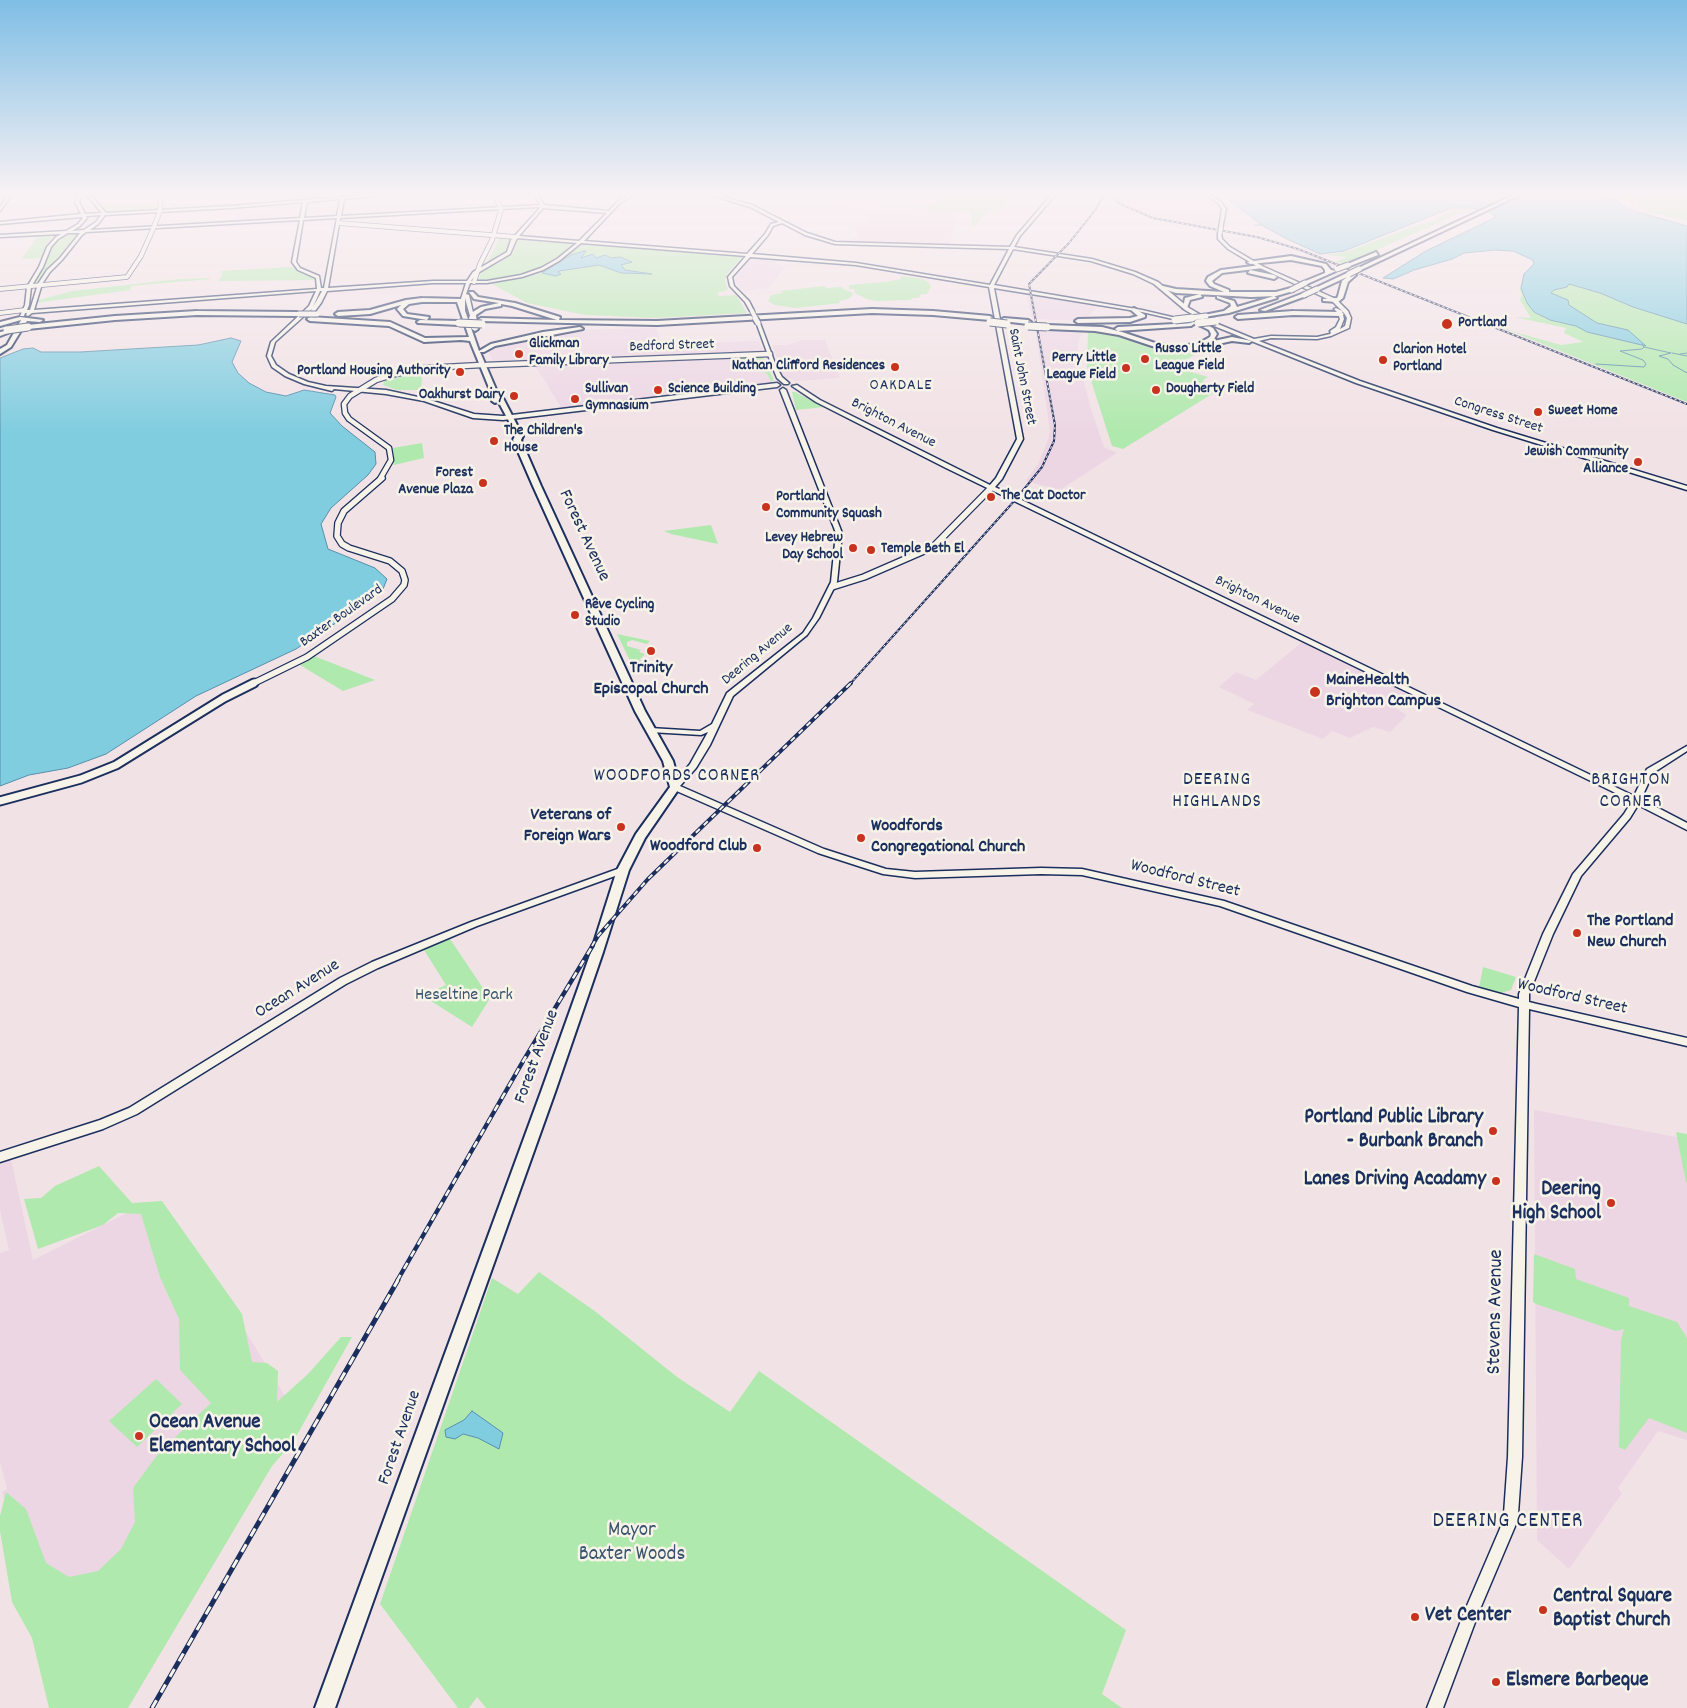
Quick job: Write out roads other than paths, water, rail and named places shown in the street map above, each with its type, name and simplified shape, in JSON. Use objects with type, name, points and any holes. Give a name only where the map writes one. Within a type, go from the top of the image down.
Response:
[{"type":"highway","points":[[1222,273],[1214,274],[1210,282],[1226,291],[1250,296]]},
{"type":"highway","points":[[1260,273],[1276,276]]},
{"type":"highway","points":[[1273,273],[1276,276]]},
{"type":"highway","points":[[482,351],[493,345],[557,331],[868,315],[989,319],[1045,324],[1141,324],[1208,317],[1256,307],[1331,273]]},
{"type":"highway","points":[[1308,284],[1333,273]]},
{"type":"highway","points":[[1203,325],[1211,329],[1214,335],[1207,342],[1195,345],[1162,346],[1151,343],[1144,337],[1146,331],[1238,317],[1272,308],[1351,274]]},
{"type":"highway","points":[[1325,300],[1334,300],[1341,297],[1345,281],[1351,274]]},
{"type":"highway","points":[[1164,288],[1176,292],[1250,296],[1294,291]]},
{"type":"highway","points":[[471,291],[476,298],[513,304],[565,319],[624,323]]},
{"type":"highway","points":[[1208,317],[1257,304],[1294,291]]},
{"type":"highway","points":[[313,316],[362,313],[416,300],[455,297],[464,294]]},
{"type":"highway","points":[[1186,308],[1186,300],[1189,298],[1211,296],[1232,302],[1234,307],[1226,312]]},
{"type":"highway","points":[[463,310],[459,300],[448,299],[414,301],[400,309],[406,315],[481,322],[624,323],[696,321],[853,311],[960,315],[989,319]]},
{"type":"highway","points":[[471,314],[483,308],[496,305],[514,307],[518,311],[506,318],[481,322]]},
{"type":"highway","name":"Forest Avenue","points":[[325,1708],[548,1092],[599,947],[622,870],[640,837],[674,787],[668,761],[650,730],[517,440],[519,436],[494,400],[479,340],[468,326],[463,310]]},
{"type":"highway","points":[[1098,325],[1137,319],[1144,316],[1134,310]]},
{"type":"highway","points":[[0,324],[23,315],[43,320],[144,313],[264,313],[450,323]]},
{"type":"highway","points":[[3,333],[122,318],[197,313]]},
{"type":"highway","points":[[1238,317],[1309,313],[1343,317]]},
{"type":"highway","name":"Forest Avenue","points":[[471,314],[482,351],[484,365]]},
{"type":"highway","points":[[0,348],[8,340],[23,315]]},
{"type":"highway","points":[[0,352],[9,346],[23,315]]},
{"type":"highway","points":[[26,330],[176,318],[296,315]]},
{"type":"highway","points":[[313,316],[390,317]]},
{"type":"highway","points":[[313,316],[390,324],[424,340],[461,338],[510,341],[522,336],[521,330],[500,324]]},
{"type":"highway","points":[[399,318],[427,318]]},
{"type":"highway","points":[[458,321],[426,327],[419,333],[425,338],[442,339],[456,336],[468,326]]},
{"type":"highway","points":[[481,322],[500,324],[659,326]]},
{"type":"highway","points":[[1098,325],[1166,327]]},
{"type":"highway","points":[[1098,325],[1154,345],[1171,348],[1195,346],[1232,339],[1251,340]]},
{"type":"main road","points":[[23,315],[29,287],[38,273]]},
{"type":"main road","points":[[23,315],[31,311],[39,286],[48,273]]},
{"type":"main road","points":[[307,273],[320,279],[321,283],[311,307],[273,342],[270,348],[270,359],[274,366],[282,373],[295,379],[328,387],[394,394],[425,400],[468,414],[505,417],[762,388],[785,388]]},
{"type":"main road","points":[[285,331],[300,322],[314,310],[325,290],[328,273]]},
{"type":"main road","name":"Forest Avenue","points":[[463,310],[464,294],[475,273]]},
{"type":"main road","points":[[433,282],[487,282],[512,279],[533,273]]},
{"type":"main road","name":"Deering Avenue","points":[[674,787],[693,766],[708,741],[730,695],[804,634],[832,587],[836,571],[839,533],[785,388],[775,375],[770,354],[758,324],[747,301],[732,286],[730,279],[735,273]]},
{"type":"main road","points":[[916,273],[992,284],[1156,314],[1183,314],[1186,308]]},
{"type":"main road","points":[[992,284],[998,273]]},
{"type":"main road","name":"Congress Street","points":[[1133,273],[1164,288],[1186,308],[1211,323],[1305,360]]},
{"type":"main road","points":[[1251,340],[1331,335],[1344,330],[1348,323],[1325,300],[1270,273]]},
{"type":"main road","points":[[1276,276],[1334,300],[1343,317],[1340,325],[1335,330],[1310,337]]},
{"type":"main road","points":[[23,315],[31,311],[289,292],[433,282],[469,283]]},
{"type":"main road","points":[[471,291],[487,282]]},
{"type":"main road","points":[[469,283],[471,314]]},
{"type":"main road","name":"Forest Avenue","points":[[469,283],[468,293],[471,314]]},
{"type":"main road","name":"Saint John Street","points":[[991,488],[1020,439],[992,284]]},
{"type":"main road","name":"Congress Street","points":[[1156,314],[1203,325],[1251,340],[1377,388],[1478,423],[1687,488]]},
{"type":"main road","points":[[1238,334],[1264,338]]},
{"type":"main road","points":[[1268,346],[1267,342],[1276,337]]},
{"type":"main road","name":"Brighton Avenue","points":[[785,388],[815,399],[991,488],[1637,800],[1687,827]]},
{"type":"main road","points":[[650,730],[701,733],[710,730],[716,724]]},
{"type":"main road","name":"Stevens Avenue","points":[[1435,1708],[1473,1608],[1509,1524],[1511,1514],[1515,1457],[1524,1004],[1527,984],[1568,889],[1577,874],[1627,816],[1637,800],[1650,771],[1687,748]]},
{"type":"main road","name":"Woodford Street","points":[[674,787],[821,851],[886,872],[915,875],[1040,871],[1082,872],[1221,903],[1440,980],[1524,1004],[1687,1042]]},
{"type":"main road","name":"Ocean Avenue","points":[[0,1157],[102,1124],[133,1111],[332,988],[375,965],[467,927],[622,870]]},
{"type":"street","points":[[0,289],[127,277],[130,273]]},
{"type":"street","points":[[0,313],[23,315]]},
{"type":"street","name":"Bedford Street","points":[[484,365],[770,354]]},
{"type":"street","points":[[356,391],[376,380],[411,371],[484,365]]},
{"type":"street","name":"Baxter Boulevard","points":[[0,801],[81,779],[116,765],[212,705],[307,657],[376,611],[398,593],[405,580],[402,571],[398,567],[385,560],[349,548],[342,544],[337,536],[338,523],[344,511],[383,477],[391,460],[391,452],[387,446],[352,421],[345,413],[344,404],[356,391]]},
{"type":"street","points":[[832,587],[864,577],[933,546],[991,488]]},
{"type":"street","points":[[701,733],[708,741]]},
{"type":"water","points":[[542,273],[559,273],[561,274],[556,276]]},
{"type":"water","points":[[621,273],[643,273],[652,274]]},
{"type":"water","points":[[1391,273],[1408,273],[1393,279],[1383,278]]},
{"type":"water","points":[[1687,273],[1687,324],[1569,284],[1567,287],[1554,290],[1551,293],[1568,300],[1569,305],[1597,323],[1628,330],[1646,346],[1587,332],[1576,326],[1550,320],[1534,312],[1527,303],[1521,288],[1524,274]]},
{"type":"water","points":[[231,338],[241,341],[232,362],[238,373],[249,383],[266,392],[286,396],[304,390],[335,395],[330,413],[342,426],[375,452],[376,464],[368,475],[331,508],[321,524],[328,549],[375,568],[387,579],[383,589],[371,600],[296,649],[196,696],[106,754],[68,768],[29,775],[0,786],[0,358],[23,349],[33,348],[41,352],[80,352],[198,345]]},
{"type":"water","points":[[472,1411],[503,1433],[499,1449],[478,1438],[463,1434],[455,1439],[446,1437],[445,1430],[464,1420]]},
{"type":"waterway","points":[[1596,364],[1644,367],[1646,364],[1643,360],[1620,351],[1642,349],[1644,347]]},
{"type":"waterway","points":[[1644,347],[1671,353],[1659,356],[1668,359],[1673,365],[1687,373]]},
{"type":"waterway","points":[[1672,353],[1687,356]]},
{"type":"waterway","points":[[1680,354],[1687,353]]},
{"type":"railway","points":[[850,684],[1016,499],[1042,467],[1054,441],[1055,425],[1029,284],[1040,273]]},
{"type":"railway","points":[[1357,273],[1687,404]]},
{"type":"railway","points":[[592,946],[598,936],[648,879],[850,684]]},
{"type":"railway","points":[[397,1281],[522,1063],[593,945]]},
{"type":"railway","points":[[152,1708],[398,1280]]},
{"type":"place","name":"Portland","points":[[1447,324]]},
{"type":"place","name":"Glickman Family Library","points":[[519,354]]},
{"type":"place","name":"Russo Little League Field","points":[[1145,359]]},
{"type":"place","name":"Clarion Hotel Portland","points":[[1383,360]]},
{"type":"place","name":"Nathan Clifford Residences","points":[[895,367]]},
{"type":"place","name":"Perry Little League Field","points":[[1126,368]]},
{"type":"place","name":"Portland Housing Authority","points":[[460,372]]},
{"type":"place","name":"Science Building","points":[[658,390]]},
{"type":"place","name":"Dougherty Field","points":[[1156,390]]},
{"type":"place","name":"Oakhurst Dairy","points":[[514,396]]},
{"type":"place","name":"Sullivan Gymnasium","points":[[575,399]]},
{"type":"place","name":"Sweet Home","points":[[1538,412]]},
{"type":"place","name":"The Children's House","points":[[494,441]]},
{"type":"place","name":"Jewish Community Alliance","points":[[1638,462]]},
{"type":"place","name":"Forest Avenue Plaza","points":[[483,483]]},
{"type":"place","name":"The Cat Doctor","points":[[991,497]]},
{"type":"place","name":"Portland Community Squash","points":[[766,507]]},
{"type":"place","name":"Levey Hebrew Day School","points":[[853,548]]},
{"type":"place","name":"Temple Beth El","points":[[871,550]]},
{"type":"place","name":"Rêve Cycling Studio","points":[[575,615]]},
{"type":"place","name":"Trinity Episcopal Church","points":[[651,651]]},
{"type":"place","name":"MaineHealth Brighton Campus","points":[[1315,692]]},
{"type":"place","name":"Veterans of Foreign Wars","points":[[621,827]]},
{"type":"place","name":"Woodfords Congregational Church","points":[[861,838]]},
{"type":"place","name":"Woodford Club","points":[[757,848]]},
{"type":"place","name":"The Portland New Church","points":[[1577,933]]},
{"type":"place","name":"Portland Public Library - Burbank Branch","points":[[1493,1131]]},
{"type":"place","name":"Lanes Driving Acadamy","points":[[1496,1181]]},
{"type":"place","name":"Deering High School","points":[[1611,1203]]},
{"type":"place","name":"Ocean Avenue Elementary School","points":[[139,1436]]},
{"type":"place","name":"Central Square Baptist Church","points":[[1543,1610]]},
{"type":"place","name":"Vet Center","points":[[1415,1617]]},
{"type":"place","name":"Elsmere Barbeque","points":[[1496,1682]]},
{"type":"district","name":"OAKDALE","points":[[901,387]]},
{"type":"district","name":"WOODFORDS CORNER","points":[[677,777]]},
{"type":"district","name":"DEERING HIGHLANDS","points":[[1217,792]]},
{"type":"district","name":"BRIGHTON CORNER","points":[[1631,792]]},
{"type":"district","name":"DEERING CENTER","points":[[1508,1523]]},
{"type":"park label","name":"Heseltine Park","points":[[464,997]]},
{"type":"park label","name":"Mayor Baxter Woods","points":[[632,1544]]}]
